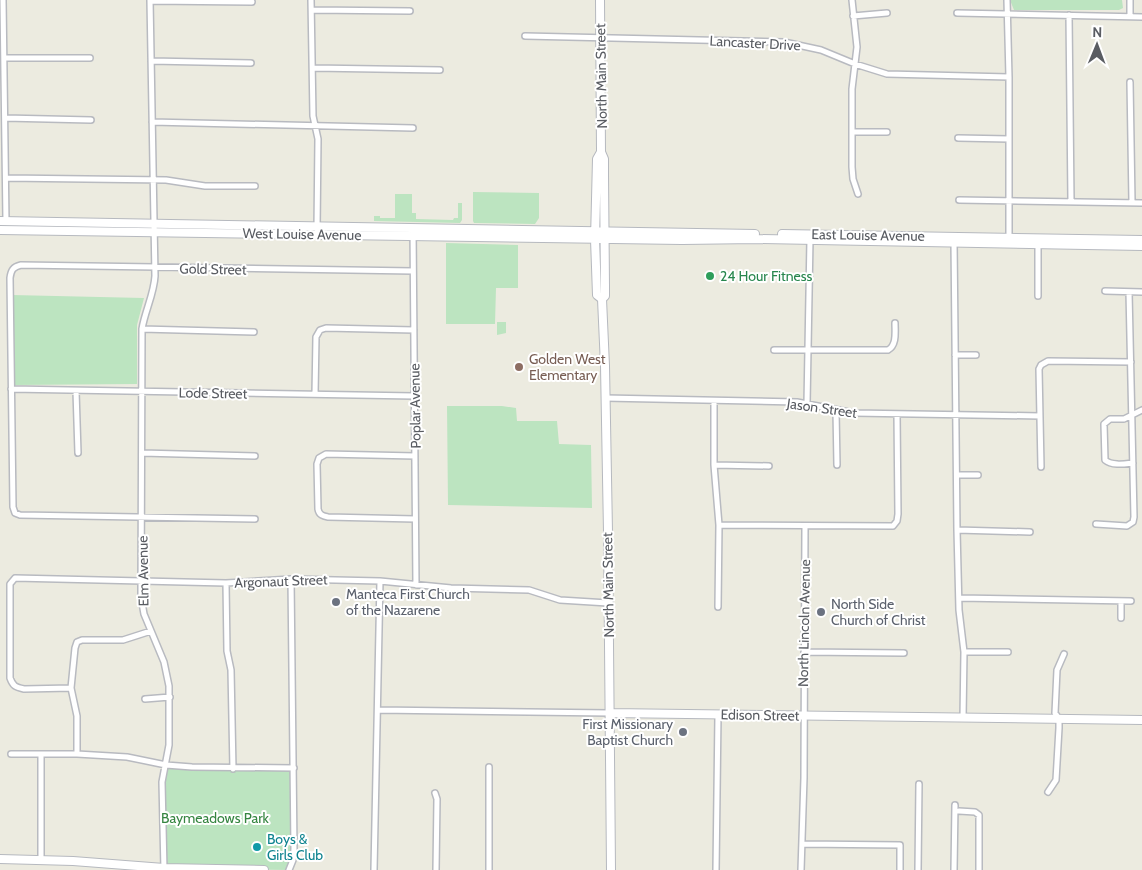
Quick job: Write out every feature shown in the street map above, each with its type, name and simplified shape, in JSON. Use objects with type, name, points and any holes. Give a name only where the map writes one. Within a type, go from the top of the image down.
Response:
[{"type":"main road","name":"North Main Street","points":[[600,0],[601,152],[604,159],[605,235],[605,296],[602,300],[611,870]]},
{"type":"main road","name":"North Main Street","points":[[601,152],[597,159],[595,235],[596,286],[597,295],[602,300]]},
{"type":"main road","name":"West Louise Avenue","points":[[3,221],[154,223],[317,230],[595,235]]},
{"type":"main road","name":"West Louise Avenue","points":[[0,230],[154,232],[317,230]]},
{"type":"main road","name":"East Louise Avenue","points":[[595,235],[810,237],[954,240],[1038,245],[1142,246]]},
{"type":"main road","name":"East Louise Avenue","points":[[954,240],[1009,238],[1142,240]]},
{"type":"main road","name":"Edison Street","points":[[610,713],[1142,720]]},
{"type":"main road","points":[[0,859],[164,869],[264,870]]},
{"type":"street","points":[[3,0],[6,178],[3,221]]},
{"type":"street","points":[[150,0],[252,2]]},
{"type":"street","name":"Elm Avenue","points":[[150,0],[154,286],[144,315],[142,329],[142,602],[167,672],[170,697],[170,745],[162,782],[164,869]]},
{"type":"street","points":[[311,0],[313,116],[318,139],[317,230]]},
{"type":"street","points":[[852,0],[857,32],[852,89],[853,179],[858,194]]},
{"type":"street","points":[[1007,0],[1009,238]]},
{"type":"street","points":[[1130,0],[1130,16]]},
{"type":"street","points":[[312,10],[410,12]]},
{"type":"street","points":[[853,16],[887,12]]},
{"type":"street","points":[[957,13],[1142,16]]},
{"type":"street","points":[[1069,15],[1071,201]]},
{"type":"street","name":"Lancaster Drive","points":[[525,36],[784,42],[821,50],[877,72],[1009,77]]},
{"type":"street","points":[[4,58],[90,58]]},
{"type":"street","points":[[151,61],[251,63]]},
{"type":"street","points":[[313,68],[440,70]]},
{"type":"street","points":[[1130,82],[1132,202]]},
{"type":"street","points":[[5,118],[91,120]]},
{"type":"street","points":[[152,122],[413,128]]},
{"type":"street","points":[[852,132],[887,132]]},
{"type":"street","points":[[958,138],[1009,139]]},
{"type":"street","points":[[6,178],[152,180],[205,186],[255,186]]},
{"type":"street","points":[[959,200],[1142,203]]},
{"type":"street","name":"Poplar Avenue","points":[[412,232],[416,585]]},
{"type":"street","points":[[807,404],[810,237]]},
{"type":"street","points":[[954,240],[957,530],[959,598],[964,652],[962,718]]},
{"type":"street","points":[[1038,245],[1038,296]]},
{"type":"street","name":"Gold Street","points":[[11,389],[10,278],[14,267],[21,265],[413,271]]},
{"type":"street","points":[[1105,291],[1142,292]]},
{"type":"street","points":[[1096,524],[1127,526],[1133,522],[1129,292]]},
{"type":"street","points":[[774,350],[888,350],[893,347],[895,323]]},
{"type":"street","points":[[315,394],[316,337],[320,330],[326,328],[414,330]]},
{"type":"street","points":[[142,329],[254,332]]},
{"type":"street","points":[[955,355],[976,355]]},
{"type":"street","points":[[1041,467],[1041,364],[1048,361],[1131,362]]},
{"type":"street","points":[[11,389],[12,507],[15,513],[20,515],[255,519]]},
{"type":"street","name":"Lode Street","points":[[11,389],[414,396]]},
{"type":"street","points":[[76,391],[78,453]]},
{"type":"street","name":"Jason Street","points":[[605,398],[797,402],[854,413],[1040,416]]},
{"type":"street","points":[[714,401],[714,465],[719,525],[718,607]]},
{"type":"street","points":[[1133,463],[1107,463],[1104,457],[1103,430],[1105,422],[1110,419],[1124,420],[1142,410]]},
{"type":"street","points":[[836,411],[836,466]]},
{"type":"street","points":[[719,525],[890,526],[895,524],[898,514],[897,414]]},
{"type":"street","points":[[142,453],[255,456]]},
{"type":"street","points":[[416,456],[326,454],[319,458],[317,473],[318,509],[322,516],[416,519]]},
{"type":"street","points":[[714,465],[769,466]]},
{"type":"street","points":[[957,475],[978,475]]},
{"type":"street","name":"North Lincoln Avenue","points":[[801,870],[805,526]]},
{"type":"street","points":[[957,530],[1030,532]]},
{"type":"street","name":"Argonaut Street","points":[[72,688],[24,689],[14,686],[10,678],[10,587],[12,580],[20,577],[226,583],[291,579],[380,581],[451,588],[529,590],[560,600],[608,602]]},
{"type":"street","points":[[290,870],[294,848],[291,579]]},
{"type":"street","points":[[374,870],[380,581]]},
{"type":"street","points":[[226,583],[227,651],[231,670],[233,769]]},
{"type":"street","points":[[959,598],[1131,601]]},
{"type":"street","points":[[1120,601],[1120,618]]},
{"type":"street","points":[[77,754],[77,716],[72,688],[75,644],[84,640],[123,640],[151,631]]},
{"type":"street","points":[[804,652],[904,653]]},
{"type":"street","points":[[964,652],[1008,652]]},
{"type":"street","points":[[1048,792],[1056,780],[1059,720],[1055,712],[1057,670],[1064,654]]},
{"type":"street","points":[[145,699],[170,697]]},
{"type":"street","name":"Edison Street","points":[[378,710],[610,713]]},
{"type":"street","points":[[716,870],[718,715]]},
{"type":"street","points":[[11,754],[77,754],[127,757],[166,765],[233,769],[294,768]]},
{"type":"street","points":[[41,860],[42,754]]},
{"type":"street","points":[[489,767],[489,870]]},
{"type":"street","points":[[918,870],[920,784]]},
{"type":"street","points":[[435,793],[437,799],[436,870]]},
{"type":"street","points":[[954,870],[955,805]]},
{"type":"street","points":[[959,812],[975,812],[979,815],[979,870]]},
{"type":"street","points":[[802,844],[900,845],[900,870]]},
{"type":"green space","points":[[1010,0],[1122,0],[1123,8],[1119,10],[1014,10]]},
{"type":"green space","points":[[473,192],[539,193],[539,218],[535,224],[474,223]]},
{"type":"green space","points":[[395,194],[412,194],[412,213],[416,213],[416,219],[453,220],[458,218],[458,203],[462,203],[462,220],[460,223],[374,221],[374,216],[395,218]]},
{"type":"green space","points":[[446,243],[518,245],[518,288],[496,288],[495,324],[446,324]]},
{"type":"green space","points":[[12,295],[144,298],[137,325],[137,384],[14,385]]},
{"type":"green space","points":[[497,322],[506,322],[506,333],[497,335]]},
{"type":"green space","points":[[447,406],[502,406],[516,408],[517,421],[557,421],[559,444],[591,445],[592,508],[448,505]]},
{"type":"green space","name":"Baymeadows Park","points":[[166,765],[294,768],[294,848],[289,870],[164,868],[162,782]]},
{"type":"place","name":"24 Hour Fitness","points":[[710,276]]},
{"type":"place","name":"Golden West Elementary","points":[[519,367]]},
{"type":"place","name":"Manteca First Church of the Nazarene","points":[[336,602]]},
{"type":"place","name":"North Side Church of Christ","points":[[821,612]]},
{"type":"place","name":"First Missionary Baptist Church","points":[[683,732]]},
{"type":"place","name":"Boys & Girls Club","points":[[257,847]]}]
